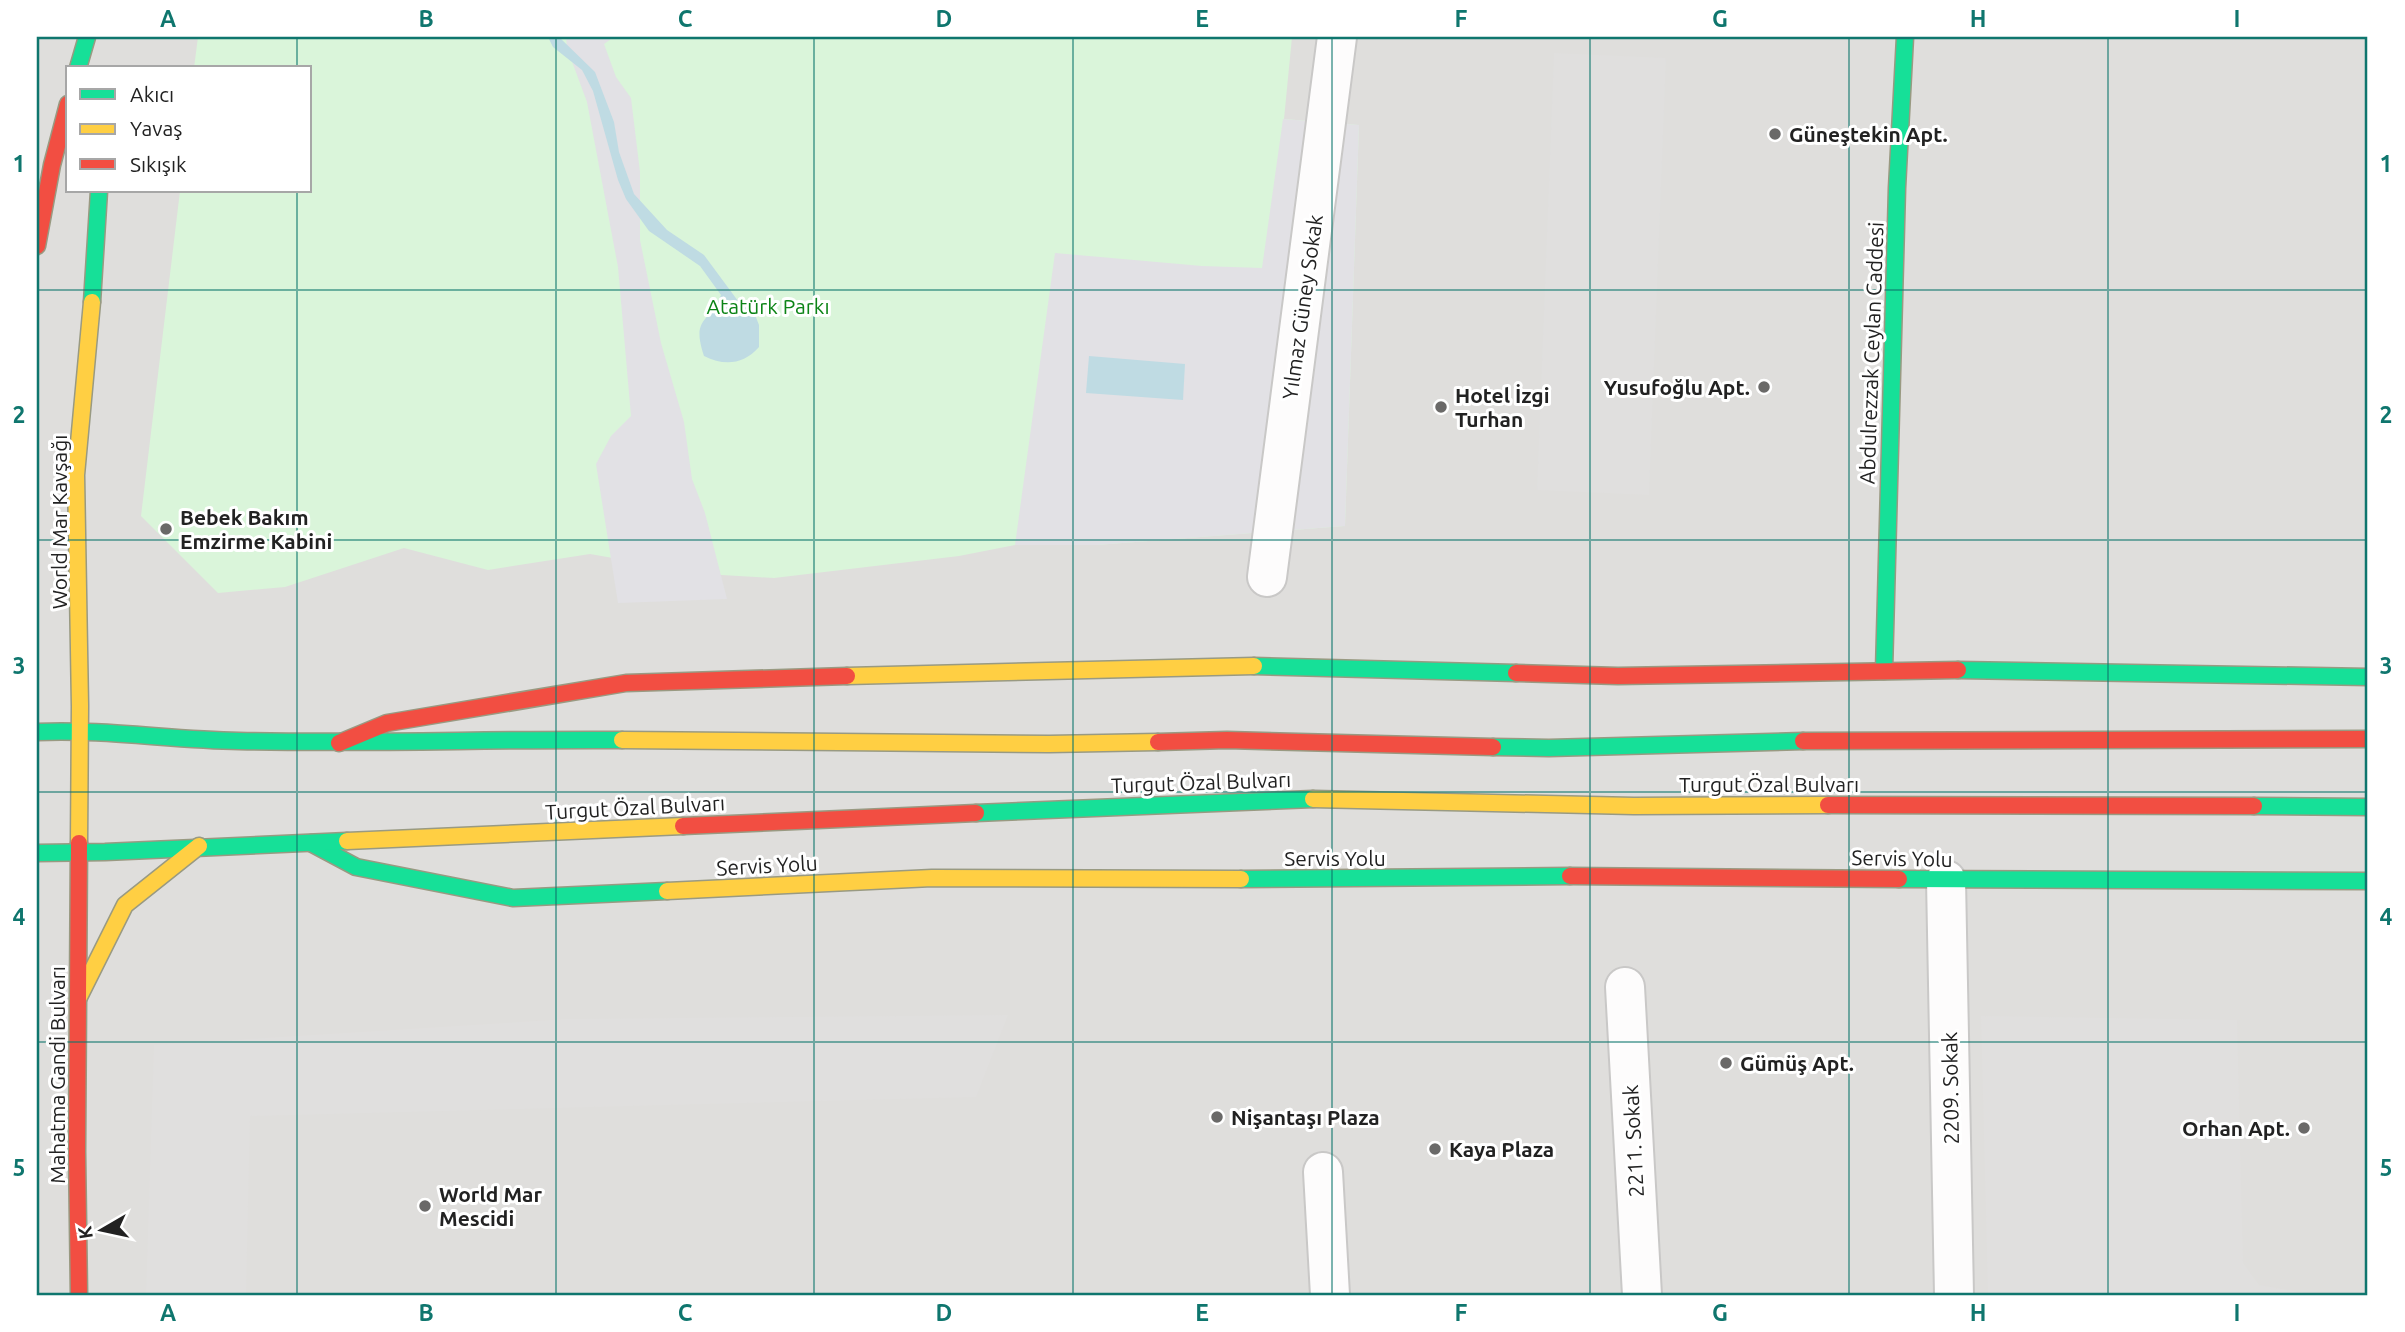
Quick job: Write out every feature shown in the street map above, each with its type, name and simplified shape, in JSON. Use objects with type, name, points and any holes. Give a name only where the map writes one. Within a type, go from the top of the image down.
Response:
[{"type":"main road","points":[[79,66],[86,37]]},
{"type":"main road","name":"Abdulrezzak Ceylan Caddesi","points":[[1884,671],[1897,188],[1905,37]]},
{"type":"main road","points":[[37,246],[44,165],[66,109]]},
{"type":"main road","name":"World Mar Kavşağı","points":[[79,854],[79,562],[76,475],[97,248],[99,192]]},
{"type":"main road","points":[[339,743],[387,723],[626,683],[1235,665],[1618,676],[1964,670],[2368,677]]},
{"type":"main road","name":"Turgut Özal Bulvarı","points":[[37,732],[80,730],[231,741],[339,743],[574,740],[1049,744],[1227,740],[1549,748],[1836,740],[2368,739]]},
{"type":"main road","name":"Turgut Özal Bulvarı","points":[[37,853],[79,854],[199,846],[1298,799],[1634,806],[1932,804],[2368,807]]},
{"type":"main road","name":"Servis Yolu","points":[[311,843],[356,867],[513,898],[932,878],[1303,879],[1627,875],[1946,880],[2368,881]]},
{"type":"main road","points":[[78,999],[125,905],[199,846]]},
{"type":"main road","name":"Mahatma Gandi Bulvarı","points":[[79,854],[79,1295]]},
{"type":"street","name":"Yılmaz Güney Sokak","points":[[1267,577],[1337,37]]},
{"type":"street","name":"2209. Sokak","points":[[1946,880],[1954,1295]]},
{"type":"street","name":"2211. Sokak","points":[[1625,987],[1642,1295]]},
{"type":"street","points":[[1323,1172],[1330,1295]]},
{"type":"shaded area","points":[[37,37],[2368,37],[2368,1295],[37,1295]]},
{"type":"shaded area","points":[[566,37],[614,37],[604,44],[616,77],[631,98],[640,172],[640,240],[661,343],[684,422],[692,479],[705,513],[727,599],[618,603],[596,464],[611,436],[631,416],[618,267],[587,102],[567,48]]},
{"type":"shaded area","points":[[1554,53],[1666,58],[1649,495],[1537,490]]},
{"type":"shaded area","points":[[1283,119],[1359,125],[1345,526],[1097,545],[1015,545],[1055,253],[1202,266],[1262,268]]},
{"type":"shaded area","points":[[1008,1015],[976,1097],[250,1116],[246,1295],[146,1295],[154,1045],[568,1019]]},
{"type":"shaded area","points":[[1981,1016],[2237,1020],[2243,1263],[2259,1285],[2316,1295],[1988,1295]]},
{"type":"green space","name":"Atatürk Parkı","points":[[198,37],[1292,37],[1284,119],[1359,125],[1345,526],[1097,545],[1015,545],[959,556],[774,578],[705,574],[590,554],[488,570],[404,548],[285,587],[218,593],[141,516],[180,192],[312,192],[312,66],[194,66]]},
{"type":"water","points":[[548,37],[559,37],[595,72],[614,122],[619,152],[634,194],[667,230],[704,255],[738,301],[752,307],[759,325],[759,347],[753,353],[733,362],[704,356],[699,334],[703,322],[721,295],[700,266],[649,231],[626,199],[593,91],[582,70],[553,47]]},
{"type":"water","points":[[1089,356],[1185,364],[1183,400],[1086,393]]},
{"type":"traffic: fast","points":[[79,66],[87,37]]},
{"type":"traffic: fast","points":[[1884,671],[1897,188],[1905,37]]},
{"type":"traffic: fast","points":[[92,302],[99,192]]},
{"type":"traffic: fast","points":[[1254,666],[1516,673]]},
{"type":"traffic: fast","points":[[1958,670],[2368,677]]},
{"type":"traffic: fast","points":[[37,732],[287,742],[622,740]]},
{"type":"traffic: fast","points":[[1493,747],[1803,741]]},
{"type":"traffic: fast","points":[[976,813],[1313,799]]},
{"type":"traffic: fast","points":[[2254,806],[2368,807]]},
{"type":"traffic: fast","points":[[37,853],[347,841]]},
{"type":"traffic: fast","points":[[311,843],[356,867],[513,898],[667,891]]},
{"type":"traffic: fast","points":[[1241,879],[1570,876]]},
{"type":"traffic: fast","points":[[1899,879],[2368,881]]},
{"type":"traffic: slow","points":[[79,843],[80,706],[76,475],[92,302]]},
{"type":"traffic: slow","points":[[847,676],[1254,666]]},
{"type":"traffic: slow","points":[[622,740],[1049,744],[1158,742]]},
{"type":"traffic: slow","points":[[1313,799],[1634,806],[1828,805]]},
{"type":"traffic: slow","points":[[347,841],[683,826]]},
{"type":"traffic: slow","points":[[78,999],[125,905],[199,846]]},
{"type":"traffic: slow","points":[[667,891],[932,878],[1241,879]]},
{"type":"traffic: jam","points":[[37,246],[52,165],[66,112]]},
{"type":"traffic: jam","points":[[1516,673],[1618,676],[1958,670]]},
{"type":"traffic: jam","points":[[339,743],[387,723],[626,683],[847,676]]},
{"type":"traffic: jam","points":[[1803,741],[2368,739]]},
{"type":"traffic: jam","points":[[1158,742],[1227,740],[1493,747]]},
{"type":"traffic: jam","points":[[1828,805],[2254,806]]},
{"type":"traffic: jam","points":[[683,826],[976,813]]},
{"type":"traffic: jam","points":[[79,843],[79,1295]]},
{"type":"traffic: jam","points":[[1570,876],[1899,879]]},
{"type":"place","name":"Güneştekin Apt.","points":[[1775,134]]},
{"type":"place","name":"Yusufoğlu Apt.","points":[[1764,387]]},
{"type":"place","name":"Hotel İzgi Turhan","points":[[1441,407]]},
{"type":"place","name":"Bebek Bakım Emzirme Kabini","points":[[166,529]]},
{"type":"place","name":"Gümüş Apt.","points":[[1726,1063]]},
{"type":"place","name":"Nişantaşı Plaza","points":[[1217,1117]]},
{"type":"place","name":"Orhan Apt.","points":[[2304,1128]]},
{"type":"place","name":"Kaya Plaza","points":[[1435,1149]]},
{"type":"place","name":"World Mar Mescidi","points":[[425,1206]]}]
